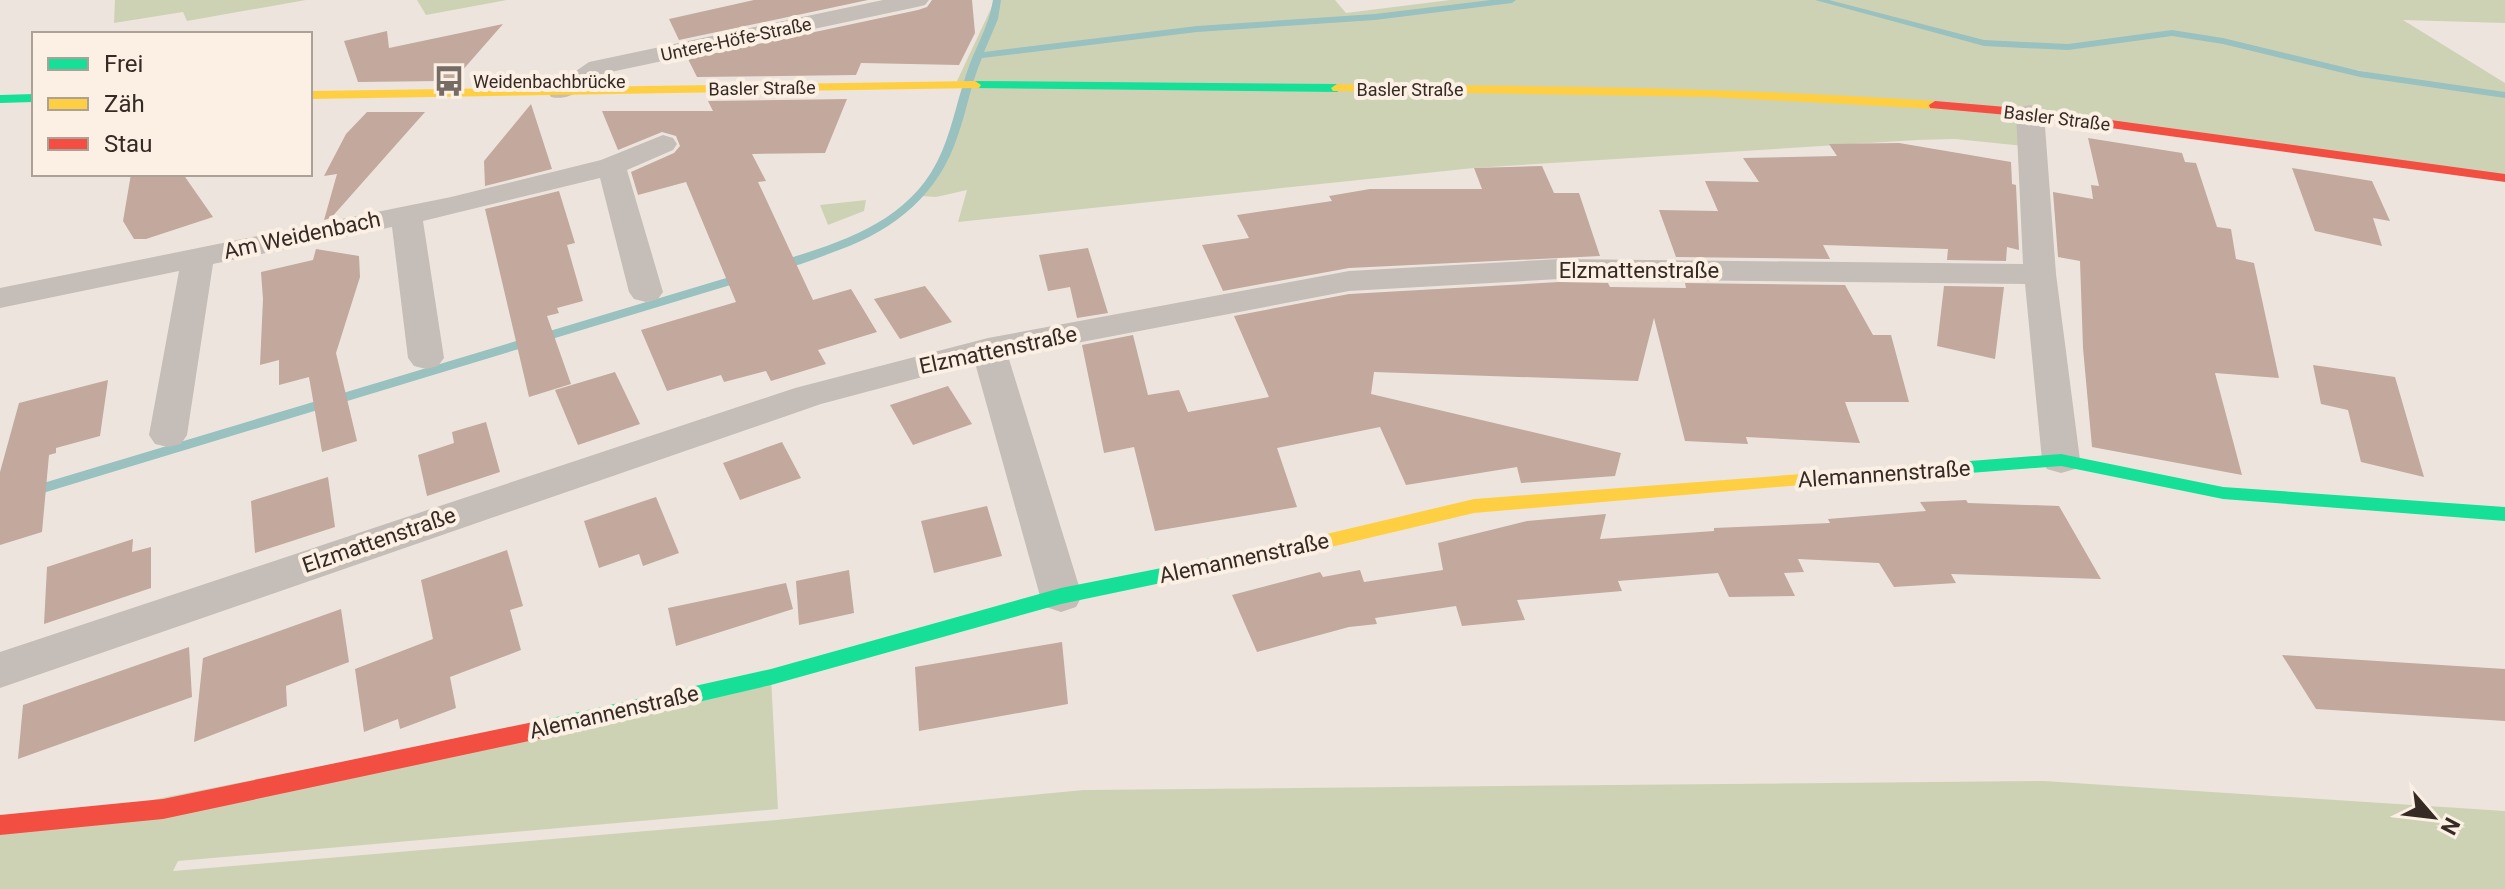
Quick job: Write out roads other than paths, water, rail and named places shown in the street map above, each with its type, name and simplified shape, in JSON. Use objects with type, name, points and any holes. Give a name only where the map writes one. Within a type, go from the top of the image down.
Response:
[{"type":"street","name":"Untere-Höfe-Straße","points":[[560,91],[598,67],[917,0]]},
{"type":"street","name":"Basler Straße","points":[[312,95],[988,85],[1610,90],[1837,97],[2030,113],[2505,178]]},
{"type":"street","points":[[0,99],[32,98]]},
{"type":"street","points":[[2030,113],[2040,274],[2061,460]]},
{"type":"street","name":"Am Weidenbach","points":[[0,298],[451,206],[611,166],[663,144]]},
{"type":"street","points":[[611,166],[646,292]]},
{"type":"street","name":"Am Weidenbach","points":[[406,213],[426,358]]},
{"type":"street","name":"Am Weidenbach","points":[[168,435],[198,257]]},
{"type":"street","name":"Elzmattenstraße","points":[[0,670],[808,396],[988,349],[1349,281],[1559,269],[2040,274]]},
{"type":"street","points":[[988,349],[1061,596]]},
{"type":"street","name":"Alemannenstraße","points":[[0,825],[163,809],[589,719],[771,677],[1061,596],[1270,554],[1474,506],[2061,460],[2223,493],[2505,514]]},
{"type":"waterway","points":[[978,56],[997,0]]},
{"type":"waterway","points":[[978,56],[1197,29],[1375,17],[1512,0]]},
{"type":"waterway","points":[[1819,0],[1984,43],[2068,47],[2172,33],[2223,41],[2360,74],[2505,95]]},
{"type":"waterway","points":[[778,266],[867,234],[906,209],[923,192],[948,149],[978,56]]},
{"type":"waterway","points":[[0,501],[743,277]]},
{"type":"place","name":"Weidenbachbrücke","points":[[449,81]]}]
